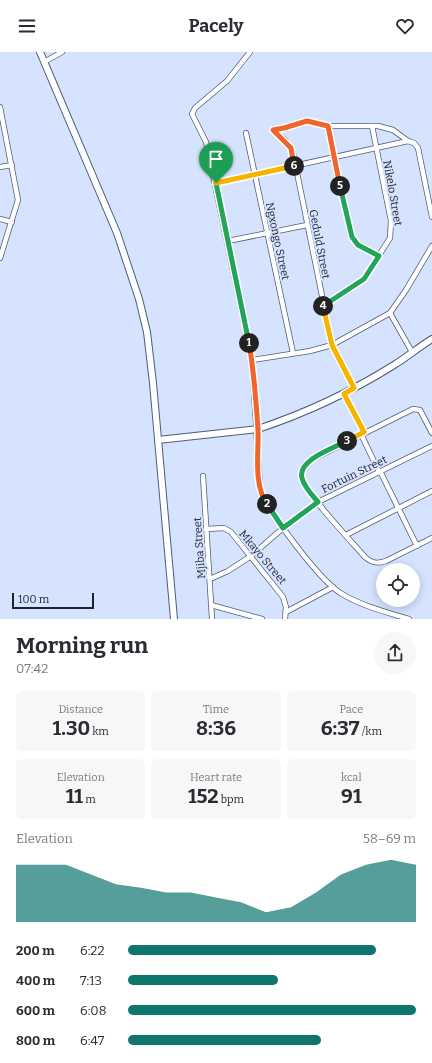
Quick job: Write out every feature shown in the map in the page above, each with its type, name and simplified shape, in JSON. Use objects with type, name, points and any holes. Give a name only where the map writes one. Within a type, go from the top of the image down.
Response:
[{"type":"street","points":[[40,52],[117,233],[140,299],[147,332],[174,619]]},
{"type":"street","points":[[44,62],[62,52]]},
{"type":"street","points":[[250,52],[227,81],[193,111],[193,117],[206,142],[216,183],[252,360],[258,429],[260,488],[265,502],[283,528],[333,587],[355,601],[408,619]]},
{"type":"street","points":[[0,107],[18,200],[0,258]]},
{"type":"street","name":"Geduld Street","points":[[328,126],[307,121],[273,130],[291,148],[332,345],[354,388]]},
{"type":"street","points":[[379,256],[358,245],[352,237],[348,227],[328,126],[372,126],[393,130],[408,141],[414,143],[418,148],[432,217]]},
{"type":"street","name":"Nikelo Street","points":[[323,305],[364,279],[390,238],[391,227],[375,149],[372,126]]},
{"type":"street","name":"Ngxongo Street","points":[[246,133],[293,353]]},
{"type":"street","points":[[216,183],[408,141]]},
{"type":"street","points":[[0,167],[12,165]]},
{"type":"street","points":[[0,219],[12,222]]},
{"type":"street","points":[[228,241],[307,225]]},
{"type":"street","points":[[252,360],[310,351],[332,345],[390,313],[410,284],[432,246]]},
{"type":"street","points":[[390,313],[412,352]]},
{"type":"street","points":[[158,440],[258,429],[296,415],[344,394],[429,341]]},
{"type":"street","points":[[344,394],[379,471],[417,546]]},
{"type":"street","points":[[432,433],[422,412],[415,409],[362,434],[305,464],[301,474],[302,479],[318,502],[365,557],[375,563],[386,562],[432,538]]},
{"type":"street","name":"Fortuin Street","points":[[210,579],[228,571],[251,556],[283,528],[318,502],[432,446]]},
{"type":"street","name":"Mjiba Street","points":[[203,476],[212,619]]},
{"type":"street","points":[[346,535],[432,491]]},
{"type":"street","name":"Mkayo Street","points":[[206,529],[220,527],[228,529],[283,597],[286,612],[285,619]]},
{"type":"street","points":[[286,612],[333,587]]},
{"type":"street","points":[[211,605],[262,619]]},
{"type":"route","points":[[307,121],[328,126],[348,227],[352,237],[358,245],[379,256],[364,279],[357,285],[323,305],[332,345],[354,388],[344,394],[364,432],[309,460],[305,464],[301,474],[302,479],[304,484],[318,502],[283,528],[265,502],[260,488],[258,429],[252,360],[216,183],[295,166],[291,148],[285,140],[273,130],[307,121]]}]
